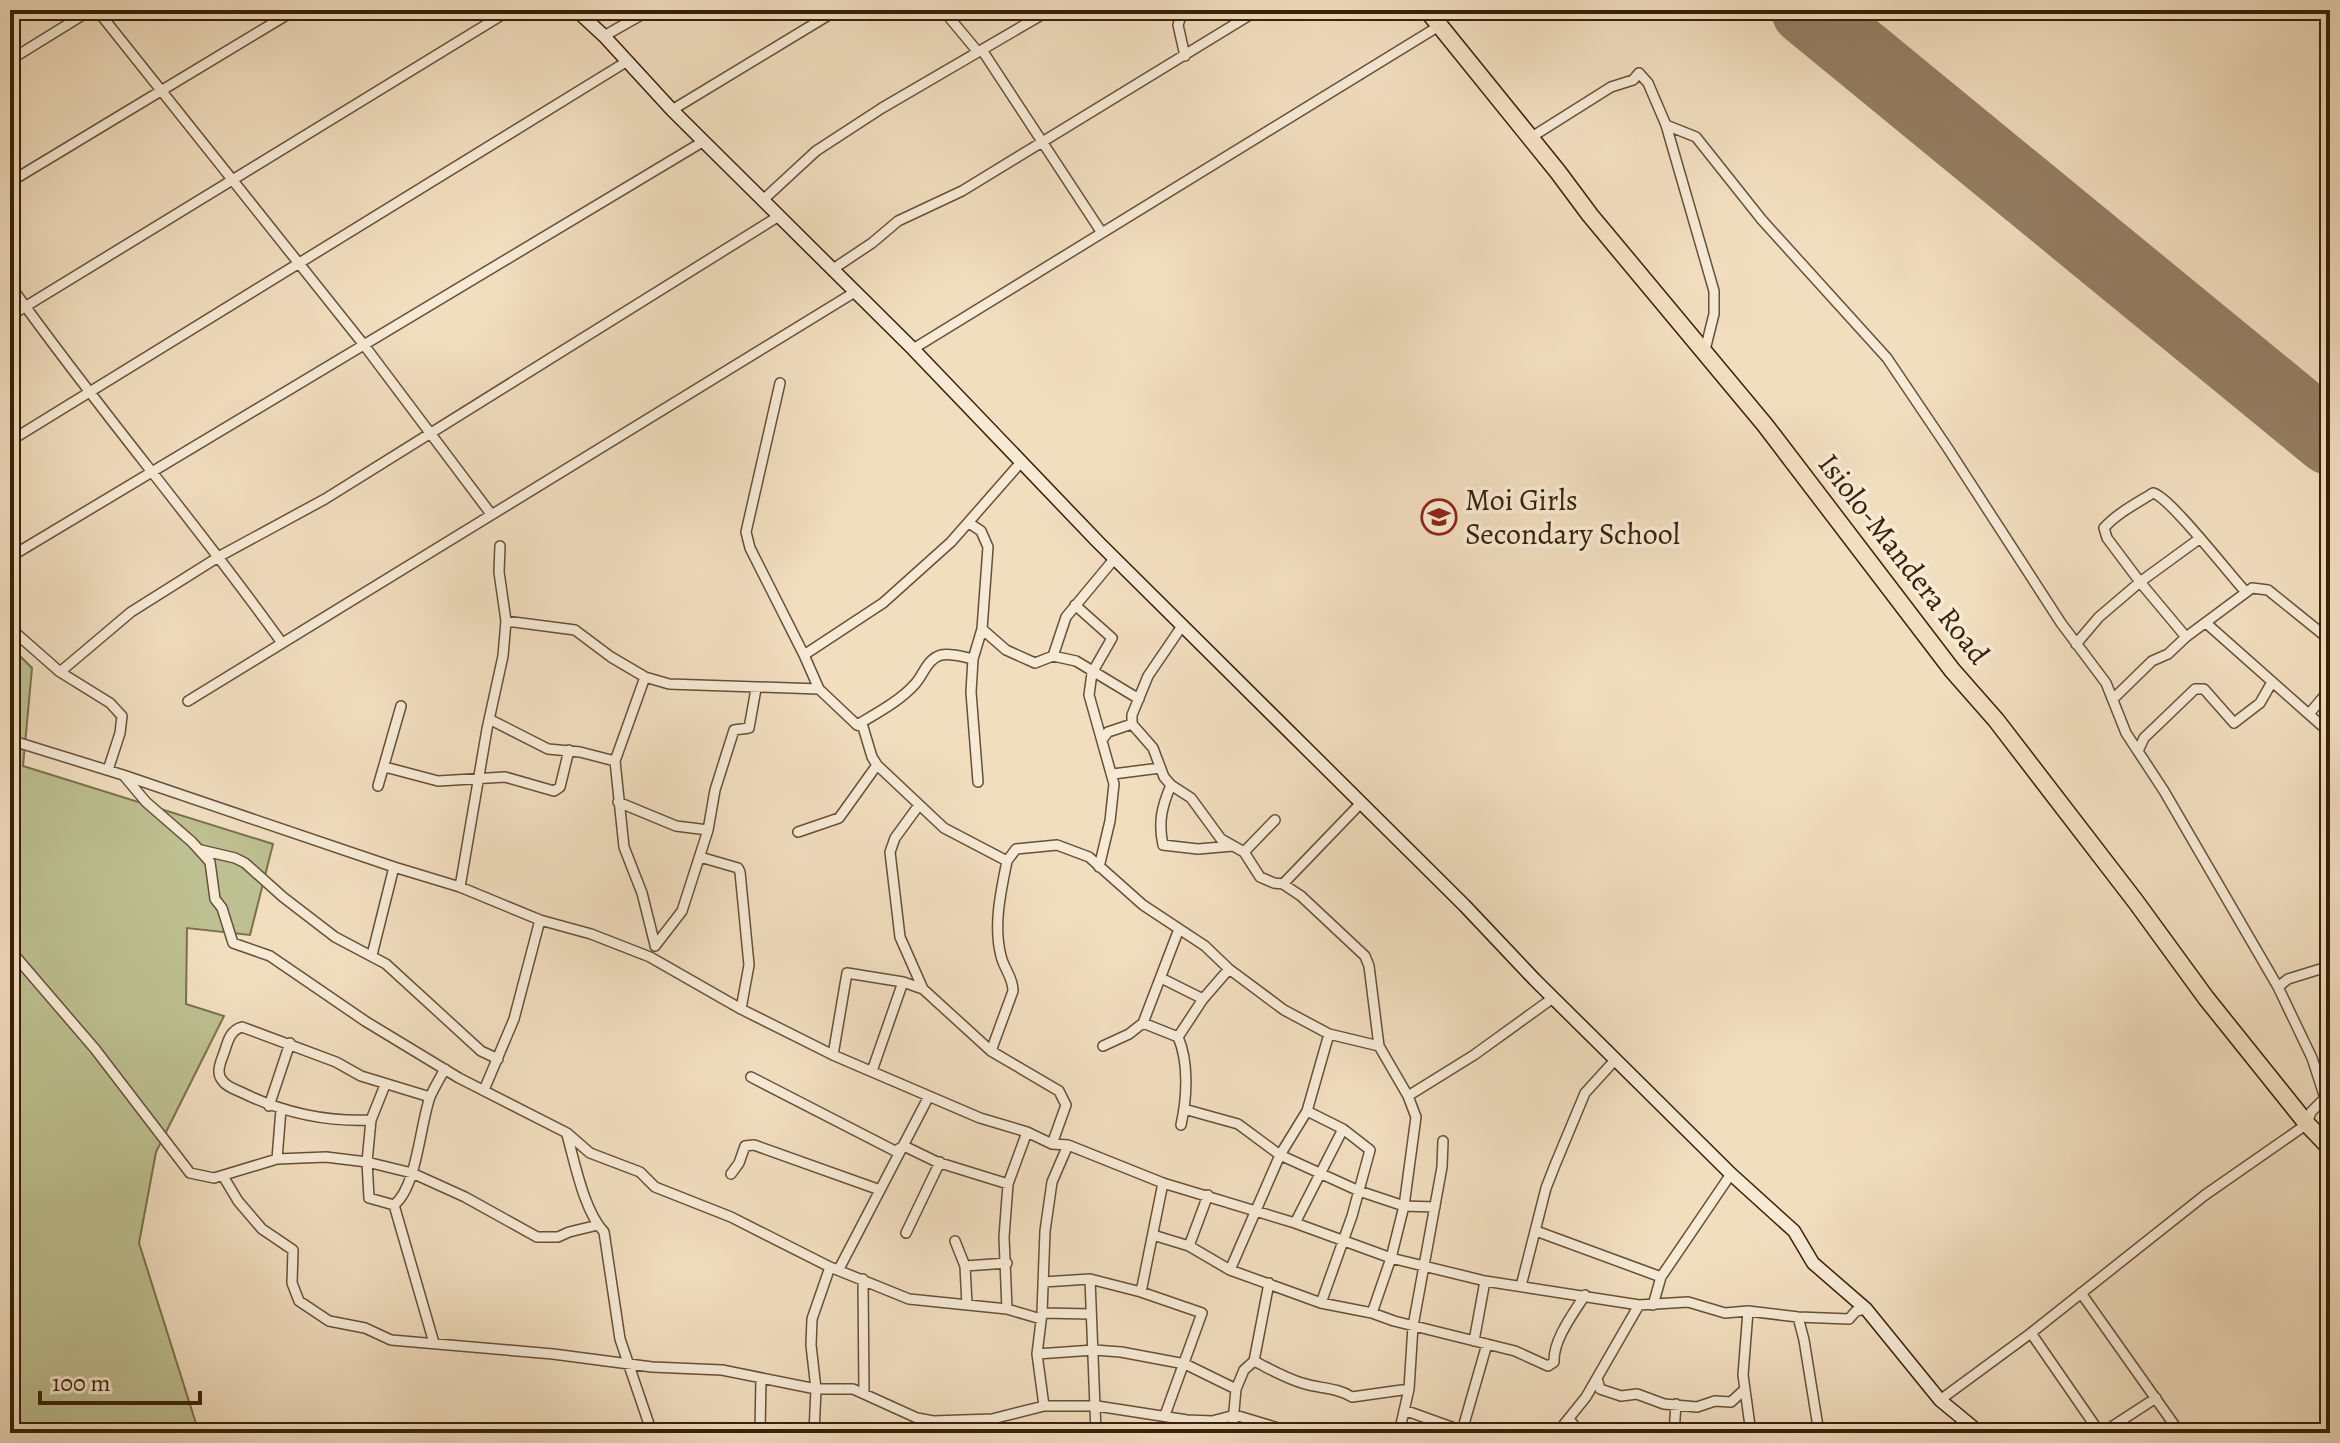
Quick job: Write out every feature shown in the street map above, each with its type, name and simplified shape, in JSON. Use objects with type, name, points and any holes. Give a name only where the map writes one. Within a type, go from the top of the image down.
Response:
[{"type":"highway","name":"Isiolo-Mandera Road","points":[[1427,10],[1704,354],[1765,425],[1952,670],[1996,720],[2206,998],[2307,1124],[2330,1148]]},
{"type":"main road","points":[[576,10],[1553,998],[1731,1174],[1794,1231],[1813,1263],[1866,1309],[1940,1400],[1980,1433]]},
{"type":"street","points":[[10,60],[94,10],[364,345],[491,514]]},
{"type":"street","points":[[10,182],[295,10]]},
{"type":"street","points":[[10,316],[510,10]]},
{"type":"street","points":[[604,36],[650,10]]},
{"type":"street","points":[[672,110],[816,15],[837,10]]},
{"type":"street","points":[[943,10],[980,51],[1044,142],[1102,233]]},
{"type":"street","points":[[763,200],[816,151],[882,108],[1050,10]]},
{"type":"street","points":[[1183,10],[1178,25],[1185,56]]},
{"type":"street","points":[[833,269],[898,221],[962,191],[1258,10]]},
{"type":"street","points":[[913,349],[1439,26]]},
{"type":"street","points":[[10,441],[626,62]]},
{"type":"street","points":[[1530,138],[1611,87],[1633,80],[1639,73],[1648,83],[1666,125],[1714,291],[1714,314],[1704,354]]},
{"type":"street","points":[[1666,125],[1696,137],[1762,220],[1887,358],[2076,644],[2097,669],[2126,733],[2278,987],[2327,1096],[2311,1112],[2307,1124],[2205,1195],[2031,1333],[1940,1400]]},
{"type":"street","points":[[10,557],[704,141]]},
{"type":"street","points":[[60,672],[131,612],[220,556],[325,499],[779,216]]},
{"type":"street","points":[[10,285],[150,473],[220,556],[282,643]]},
{"type":"street","points":[[188,701],[855,292]]},
{"type":"street","points":[[780,383],[746,532],[750,548],[819,689],[857,725],[863,727],[877,765],[944,828],[1007,861]]},
{"type":"street","points":[[804,655],[870,614],[951,542],[1022,461]]},
{"type":"street","points":[[2186,637],[2140,582],[2105,533],[2104,528],[2113,519],[2157,493],[2185,519],[2245,591]]},
{"type":"street","points":[[969,523],[981,531],[988,547],[982,629],[973,659],[972,714],[978,782]]},
{"type":"street","points":[[2076,644],[2099,617],[2199,539]]},
{"type":"street","points":[[460,887],[503,656],[506,621],[499,572],[500,546]]},
{"type":"street","points":[[1053,656],[1066,617],[1115,558]]},
{"type":"street","points":[[2113,699],[2152,661],[2168,654],[2245,591],[2257,587],[2268,590],[2330,640]]},
{"type":"street","points":[[1075,605],[1112,638],[1092,673],[1089,695],[1113,774],[1111,811],[1099,867]]},
{"type":"street","points":[[506,621],[575,630],[645,677],[683,686],[819,689]]},
{"type":"street","points":[[2206,623],[2330,733]]},
{"type":"street","points":[[1182,626],[1148,676],[1132,715],[1132,724],[1153,748],[1160,768],[1171,785],[1191,798],[1214,831],[1244,852],[1260,877],[1283,884],[1311,904],[1365,956],[1369,966],[1379,1046],[1408,1096],[1416,1117],[1404,1206],[1391,1258],[1372,1313]]},
{"type":"street","points":[[10,628],[60,672],[110,703],[122,716],[108,770]]},
{"type":"street","points":[[982,629],[1006,650],[1035,663],[1053,656],[1076,661],[1139,699]]},
{"type":"street","points":[[857,725],[899,698],[937,657],[973,659]]},
{"type":"street","points":[[645,677],[615,761],[624,847],[642,893],[655,945]]},
{"type":"street","points":[[2138,751],[2144,738],[2195,689],[2204,689],[2234,723],[2260,703],[2272,682]]},
{"type":"street","points":[[650,957],[655,945],[682,911],[708,830],[715,790],[734,730],[749,728],[756,689]]},
{"type":"street","points":[[2309,714],[2330,689]]},
{"type":"street","points":[[378,786],[401,706]]},
{"type":"street","points":[[491,720],[548,749],[569,750],[615,761]]},
{"type":"street","points":[[1102,740],[1108,732],[1132,724]]},
{"type":"street","points":[[10,740],[460,887],[540,920],[591,934],[650,957],[741,1009],[833,1055],[980,1118],[1027,1132],[1052,1144],[1068,1145],[1163,1183],[1295,1223],[1391,1258],[1485,1281],[1639,1305],[1688,1302],[1725,1313],[1748,1311],[1849,1319],[1856,1311],[1866,1309]]},
{"type":"street","points":[[385,767],[438,781],[505,777],[554,791],[560,787],[569,750]]},
{"type":"street","points":[[798,832],[839,818],[877,765]]},
{"type":"street","points":[[1113,774],[1160,768]]},
{"type":"street","points":[[123,775],[146,802],[201,850],[210,862],[215,899],[222,908],[233,943],[270,956],[340,1006],[445,1069],[567,1133],[590,1153],[640,1172],[655,1187],[731,1217],[835,1268],[909,1299],[1007,1309],[1042,1316],[1091,1314]]},
{"type":"street","points":[[1171,785],[1159,825],[1163,845],[1198,849],[1234,846]]},
{"type":"street","points":[[618,802],[676,826],[708,830]]},
{"type":"street","points":[[1283,884],[1361,803]]},
{"type":"street","points":[[919,805],[895,838],[890,852],[900,937],[923,989]]},
{"type":"street","points":[[1244,852],[1275,820]]},
{"type":"street","points":[[991,1051],[1013,991],[1013,980],[1001,958],[998,938],[1000,899],[1007,861],[1016,849],[1057,845],[1081,853],[1143,905],[1205,946],[1229,969],[1284,1010],[1329,1034],[1379,1046]]},
{"type":"street","points":[[201,850],[245,863],[335,937],[372,955],[481,1051],[498,1059]]},
{"type":"street","points":[[700,857],[738,868],[740,872],[749,965],[741,1009]]},
{"type":"street","points":[[372,955],[394,867]]},
{"type":"street","points":[[484,1090],[514,1019],[540,920]]},
{"type":"street","points":[[1103,1046],[1129,1034],[1143,1023],[1179,929]]},
{"type":"street","points":[[10,950],[115,1074],[182,1165],[198,1176],[214,1178],[277,1159],[326,1157],[367,1162],[412,1173],[465,1197],[537,1237],[558,1237],[598,1225]]},
{"type":"street","points":[[2278,987],[2288,979],[2330,966]]},
{"type":"street","points":[[1178,1037],[1203,999],[1229,969]]},
{"type":"street","points":[[833,1055],[847,973],[903,982],[923,989],[991,1051],[1059,1091],[1066,1105],[1052,1144]]},
{"type":"street","points":[[1161,978],[1203,999]]},
{"type":"street","points":[[872,1071],[903,982]]},
{"type":"street","points":[[1408,1096],[1474,1055],[1553,998]]},
{"type":"street","points":[[1143,1023],[1178,1037]]},
{"type":"street","points":[[371,1120],[325,1120],[269,1106],[222,1081],[220,1064],[230,1036],[236,1028],[251,1029],[336,1062],[349,1072],[430,1097]]},
{"type":"street","points":[[1230,1270],[1280,1155],[1307,1111],[1329,1034]]},
{"type":"street","points":[[1178,1037],[1184,1057],[1181,1125]]},
{"type":"street","points":[[269,1106],[290,1043]]},
{"type":"street","points":[[1521,1286],[1546,1188],[1585,1093],[1615,1060]]},
{"type":"street","points":[[394,1205],[412,1173],[430,1097],[445,1069]]},
{"type":"street","points":[[751,1077],[895,1151],[904,1146]]},
{"type":"street","points":[[385,1085],[371,1120],[367,1162],[369,1198],[394,1205]]},
{"type":"street","points":[[814,1433],[816,1389],[811,1345],[812,1319],[835,1268],[929,1096]]},
{"type":"street","points":[[277,1159],[281,1109]]},
{"type":"street","points":[[1184,1109],[1238,1124],[1280,1155],[1359,1191],[1404,1206],[1435,1207]]},
{"type":"street","points":[[1307,1111],[1343,1129],[1370,1150],[1321,1303]]},
{"type":"street","points":[[1295,1223],[1343,1129]]},
{"type":"street","points":[[1007,1309],[1004,1237],[1008,1184],[1027,1132]]},
{"type":"street","points":[[567,1133],[598,1225],[604,1232],[620,1339],[652,1433]]},
{"type":"street","points":[[1399,1433],[1409,1389],[1413,1326],[1442,1167],[1443,1141]]},
{"type":"street","points":[[731,1174],[745,1146],[754,1145],[880,1190]]},
{"type":"street","points":[[1044,1406],[1037,1354],[1042,1316],[1045,1231],[1052,1182],[1068,1145]]},
{"type":"street","points":[[904,1146],[940,1162],[1008,1184]]},
{"type":"street","points":[[906,1233],[940,1162]]},
{"type":"street","points":[[1653,1305],[1661,1277],[1731,1174]]},
{"type":"street","points":[[223,1176],[262,1229],[293,1250],[292,1283],[299,1301],[338,1324],[365,1328],[391,1340],[553,1354],[631,1365],[722,1370],[816,1389],[853,1389],[917,1418],[949,1421],[992,1419],[1044,1406],[1097,1406],[1212,1421],[1235,1415],[1295,1433]]},
{"type":"street","points":[[1141,1292],[1163,1183]]},
{"type":"street","points":[[1189,1246],[1208,1195]]},
{"type":"street","points":[[394,1205],[434,1343]]},
{"type":"street","points":[[1536,1231],[1661,1277]]},
{"type":"street","points":[[1153,1235],[1189,1246],[1230,1270],[1321,1303],[1372,1313],[1515,1351],[1548,1366],[1554,1362],[1553,1355],[1567,1323],[1585,1295]]},
{"type":"street","points":[[955,1241],[965,1266],[967,1305]]},
{"type":"street","points":[[965,1266],[1007,1263]]},
{"type":"street","points":[[863,1279],[864,1392]]},
{"type":"street","points":[[1043,1282],[1090,1279],[1202,1313],[1165,1415]]},
{"type":"street","points":[[1090,1279],[1096,1433]]},
{"type":"street","points":[[1474,1341],[1485,1281]]},
{"type":"street","points":[[1232,1433],[1236,1389],[1244,1370],[1254,1361],[1269,1283]]},
{"type":"street","points":[[2081,1293],[2180,1433]]},
{"type":"street","points":[[1557,1433],[1597,1378],[1639,1305]]},
{"type":"street","points":[[1748,1311],[1744,1390],[1751,1433]]},
{"type":"street","points":[[1798,1317],[1819,1433]]},
{"type":"street","points":[[2031,1333],[2101,1433],[2156,1398]]},
{"type":"street","points":[[1404,1410],[1465,1432],[1487,1344]]},
{"type":"street","points":[[1037,1354],[1094,1350],[1185,1364],[1236,1389]]},
{"type":"street","points":[[1254,1361],[1285,1377],[1341,1390],[1352,1397],[1409,1389]]},
{"type":"street","points":[[760,1433],[761,1378]]},
{"type":"street","points":[[1597,1378],[1600,1389],[1621,1396],[1637,1394],[1664,1404],[1697,1407],[1715,1401],[1731,1402],[1744,1390]]},
{"type":"street","points":[[1674,1433],[1676,1404]]},
{"type":"street","points":[[917,1418],[923,1433]]},
{"type":"street","points":[[992,1419],[995,1433]]},
{"type":"street","points":[[1569,1419],[1580,1433]]},
{"type":"street","points":[[452,1429],[463,1433]]},
{"type":"green space","points":[[10,646],[32,668],[23,766],[273,844],[250,935],[187,928],[186,1004],[224,1016],[156,1152],[139,1243],[199,1433],[10,1433]]},
{"type":"taxiway","points":[[2312,424],[2330,399]]},
{"type":"runway","points":[[1807,10],[2330,439]]},
{"type":"place","name":"Moi Girls Secondary School","points":[[1439,517]]}]
